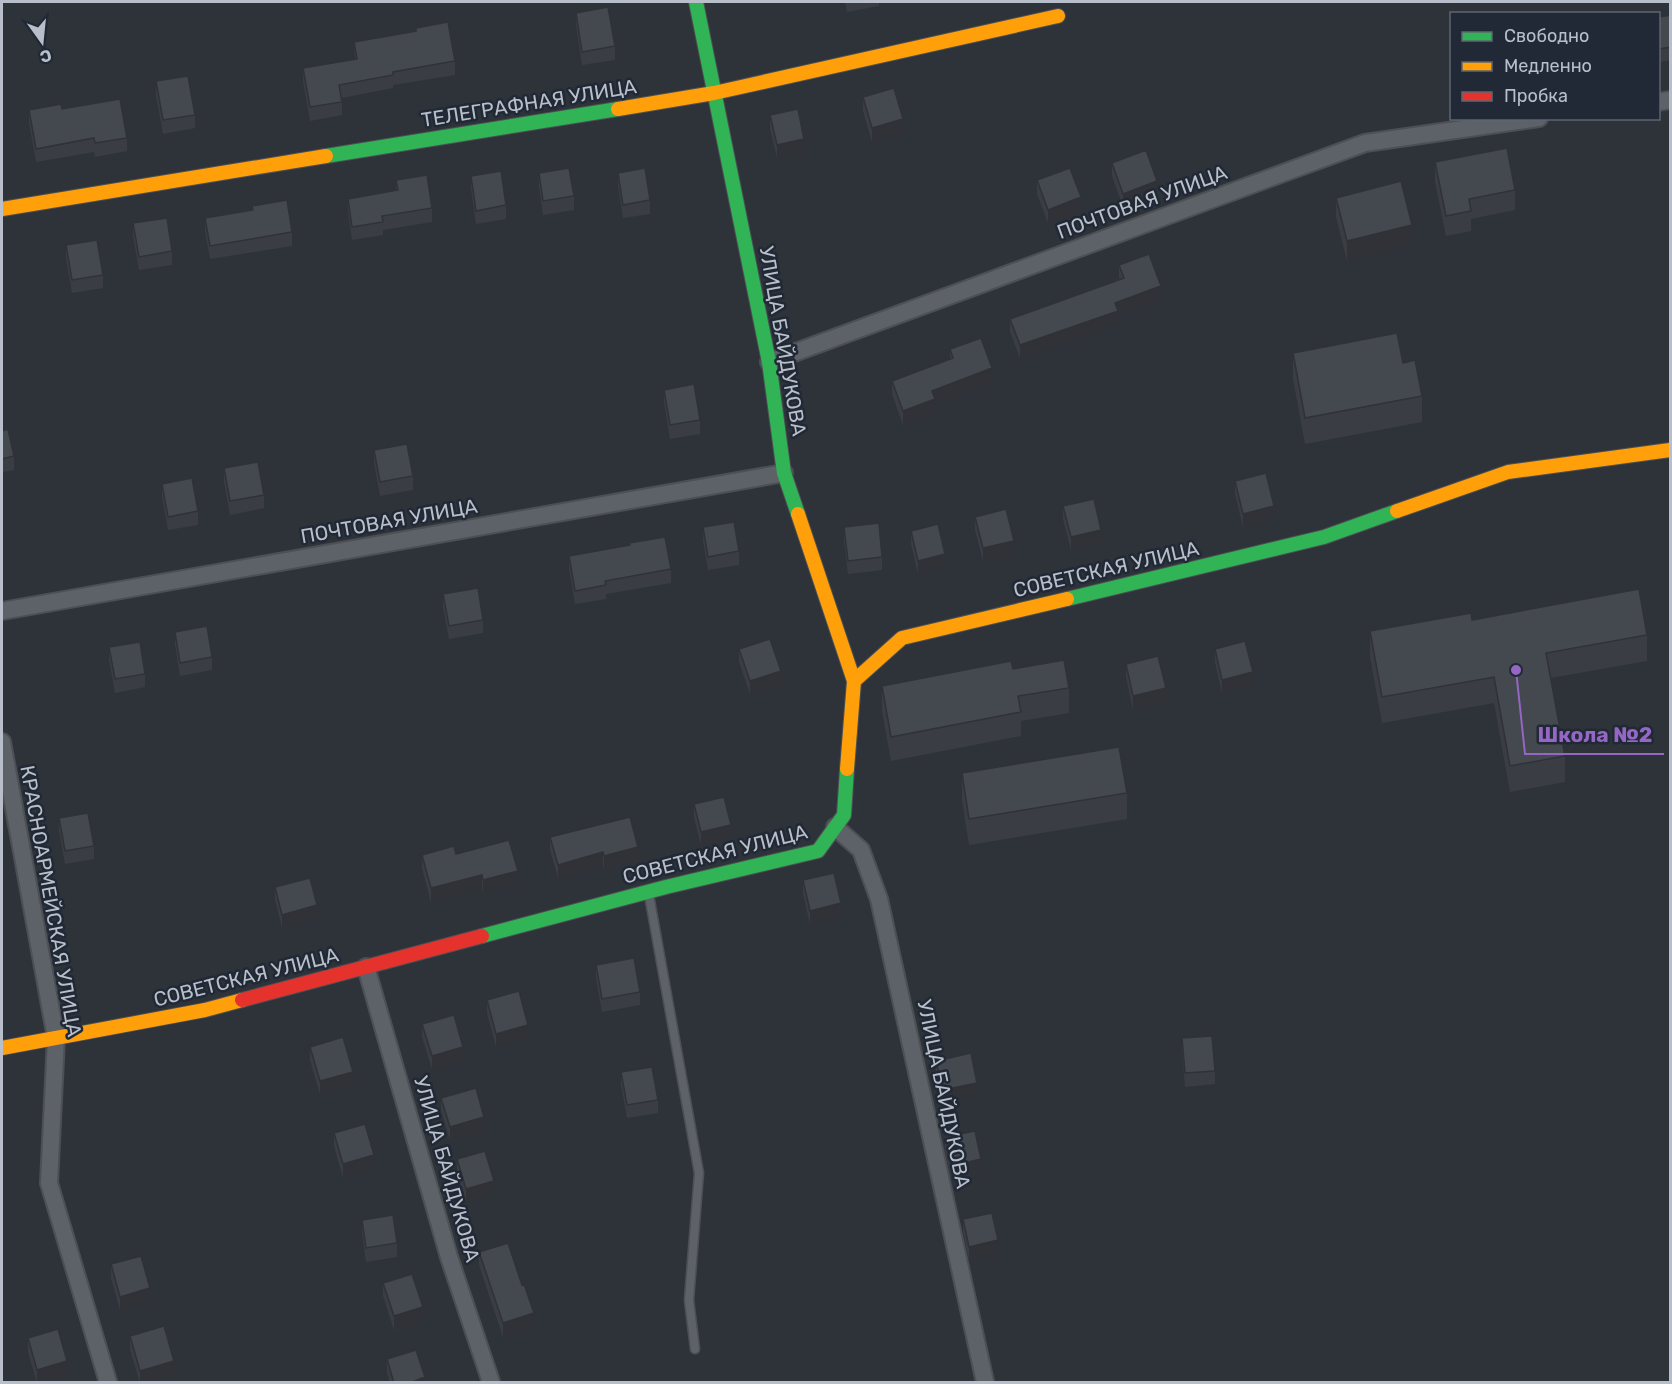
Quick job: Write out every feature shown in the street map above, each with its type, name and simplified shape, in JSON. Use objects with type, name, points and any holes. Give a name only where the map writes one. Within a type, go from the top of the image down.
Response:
[{"type":"street","name":"УЛИЦА БАЙДУКОВА","points":[[696,2],[769,362],[784,472],[854,681]]},
{"type":"street","name":"ТЕЛЕГРАФНАЯ УЛИЦА","points":[[2,209],[714,93],[1058,16]]},
{"type":"street","name":"ПОЧТОВАЯ УЛИЦА","points":[[769,362],[1365,143],[1525,120]]},
{"type":"street","name":"СОВЕТСКАЯ УЛИЦА","points":[[2,1048],[205,1010],[649,891],[818,851],[844,815],[854,681],[902,638],[1324,537],[1508,472],[1671,450]]},
{"type":"street","name":"ПОЧТОВАЯ УЛИЦА","points":[[2,611],[784,472]]},
{"type":"street","name":"КРАСНОАРМЕЙСКАЯ УЛИЦА","points":[[2,742],[56,1038],[49,1183],[108,1383]]},
{"type":"street","name":"УЛИЦА БАЙДУКОВА","points":[[836,827],[861,850],[879,899],[986,1383]]},
{"type":"street","name":"УЛИЦА БАЙДУКОВА","points":[[366,967],[449,1257],[491,1383]]},
{"type":"lane","points":[[649,891],[699,1173],[689,1300],[695,1349]]},
{"type":"building","points":[[608,7],[615,46],[582,52],[576,13]]},
{"type":"building","points":[[1671,15],[1671,47],[1660,49],[1660,17]]},
{"type":"building","points":[[448,22],[455,61],[339,85],[342,102],[310,107],[303,68],[357,59],[354,42],[416,31],[416,28]]},
{"type":"building","points":[[188,76],[195,115],[163,120],[156,81]]},
{"type":"building","points":[[894,88],[903,119],[872,128],[863,97]]},
{"type":"building","points":[[120,99],[127,138],[95,143],[94,138],[36,149],[29,110],[61,104],[62,109]]},
{"type":"building","points":[[798,109],[804,139],[777,145],[770,115]]},
{"type":"building","points":[[1507,148],[1515,190],[1469,199],[1471,211],[1446,216],[1435,162]]},
{"type":"building","points":[[1146,150],[1157,181],[1123,194],[1112,163]]},
{"type":"building","points":[[569,168],[574,196],[543,201],[539,173]]},
{"type":"building","points":[[645,168],[650,200],[623,205],[618,173]]},
{"type":"building","points":[[1070,168],[1081,197],[1048,210],[1037,180]]},
{"type":"building","points":[[501,171],[506,205],[476,211],[471,176]]},
{"type":"building","points":[[427,175],[432,208],[382,216],[383,222],[352,227],[348,199],[398,190],[396,180]]},
{"type":"building","points":[[1401,181],[1412,225],[1347,241],[1336,198]]},
{"type":"building","points":[[287,200],[292,232],[210,246],[205,218],[253,210],[252,206]]},
{"type":"building","points":[[167,218],[172,251],[139,257],[133,223]]},
{"type":"building","points":[[97,240],[103,275],[72,280],[66,245]]},
{"type":"building","points":[[1149,254],[1161,286],[1115,303],[1118,311],[1020,345],[1010,319],[1124,278],[1119,265]]},
{"type":"building","points":[[1397,333],[1403,363],[1415,360],[1422,396],[1305,418],[1293,353]]},
{"type":"building","points":[[981,338],[992,368],[932,391],[935,399],[903,411],[892,381],[953,358],[950,349]]},
{"type":"building","points":[[694,384],[700,420],[670,425],[664,390]]},
{"type":"building","points":[[8,429],[14,456],[2,459],[2,431]]},
{"type":"building","points":[[407,444],[413,476],[380,482],[374,450]]},
{"type":"building","points":[[258,462],[264,495],[230,501],[224,468]]},
{"type":"building","points":[[1266,473],[1274,506],[1243,514],[1235,481]]},
{"type":"building","points":[[192,478],[198,511],[168,517],[162,484]]},
{"type":"building","points":[[1094,499],[1101,530],[1071,537],[1063,506]]},
{"type":"building","points":[[1006,509],[1014,541],[983,548],[975,517]]},
{"type":"building","points":[[734,522],[739,551],[708,557],[703,527]]},
{"type":"building","points":[[879,523],[882,557],[848,561],[844,527]]},
{"type":"building","points":[[938,524],[945,554],[918,561],[911,531]]},
{"type":"building","points":[[665,537],[671,569],[605,581],[606,585],[575,591],[569,556]]},
{"type":"building","points":[[478,588],[483,620],[449,626],[443,594]]},
{"type":"building","points":[[1639,589],[1647,635],[1546,653],[1565,756],[1510,766],[1494,677],[1382,697],[1370,631],[1471,613],[1472,620]]},
{"type":"building","points":[[207,626],[212,657],[180,663],[175,632]]},
{"type":"building","points":[[770,639],[781,671],[750,681],[739,649]]},
{"type":"building","points":[[1245,641],[1253,672],[1222,680],[1215,649]]},
{"type":"building","points":[[140,642],[145,674],[115,679],[109,647]]},
{"type":"building","points":[[1158,656],[1166,688],[1133,696],[1126,664]]},
{"type":"building","points":[[1064,660],[1069,688],[1018,696],[1021,712],[891,737],[882,686],[1011,661],[1013,669]]},
{"type":"building","points":[[1119,747],[1127,793],[969,819],[962,773]]},
{"type":"building","points":[[724,797],[731,825],[701,832],[694,804]]},
{"type":"building","points":[[88,813],[94,846],[65,851],[59,818]]},
{"type":"building","points":[[630,817],[638,847],[604,856],[603,852],[558,865],[550,837]]},
{"type":"building","points":[[509,840],[518,871],[483,880],[482,875],[431,888],[422,855],[454,846],[456,854]]},
{"type":"building","points":[[834,873],[841,903],[810,911],[803,880]]},
{"type":"building","points":[[310,878],[317,905],[282,915],[275,887]]},
{"type":"building","points":[[634,958],[640,992],[602,999],[596,965]]},
{"type":"building","points":[[519,991],[528,1025],[496,1034],[487,1000]]},
{"type":"building","points":[[454,1015],[463,1047],[432,1056],[422,1024]]},
{"type":"building","points":[[1212,1036],[1215,1071],[1185,1073],[1182,1038]]},
{"type":"building","points":[[343,1037],[353,1072],[320,1081],[310,1047]]},
{"type":"building","points":[[971,1053],[977,1083],[943,1090],[936,1061]]},
{"type":"building","points":[[652,1067],[658,1100],[627,1105],[621,1072]]},
{"type":"building","points":[[476,1088],[484,1117],[450,1127],[441,1098]]},
{"type":"building","points":[[365,1124],[374,1155],[343,1164],[334,1133]]},
{"type":"building","points":[[975,1131],[981,1159],[951,1166],[945,1137]]},
{"type":"building","points":[[485,1151],[494,1181],[466,1189],[457,1159]]},
{"type":"building","points":[[992,1213],[998,1240],[969,1247],[963,1219]]},
{"type":"building","points":[[393,1215],[397,1243],[366,1248],[362,1220]]},
{"type":"building","points":[[508,1243],[534,1313],[503,1323],[479,1252]]},
{"type":"building","points":[[141,1256],[150,1288],[120,1297],[111,1264]]},
{"type":"building","points":[[412,1274],[423,1307],[394,1316],[383,1283]]},
{"type":"building","points":[[164,1326],[174,1361],[140,1371],[130,1336]]},
{"type":"building","points":[[58,1329],[67,1361],[37,1370],[28,1338]]},
{"type":"building","points":[[416,1350],[425,1377],[410,1383],[394,1383],[387,1359]]},
{"type":"traffic: fast","points":[[696,2],[769,362],[784,473],[798,514]]},
{"type":"traffic: fast","points":[[326,156],[618,109]]},
{"type":"traffic: fast","points":[[1067,599],[1324,537],[1397,511]]},
{"type":"traffic: fast","points":[[482,936],[666,887],[818,851],[844,815],[847,769]]},
{"type":"traffic: slow","points":[[618,109],[714,93],[1058,16]]},
{"type":"traffic: slow","points":[[2,209],[326,156]]},
{"type":"traffic: slow","points":[[1397,511],[1508,472],[1670,450]]},
{"type":"traffic: slow","points":[[798,514],[854,681]]},
{"type":"traffic: slow","points":[[847,769],[854,681],[902,638],[1067,599]]},
{"type":"traffic: slow","points":[[2,1048],[205,1010],[242,1000]]},
{"type":"traffic: jam","points":[[242,1000],[482,936]]},
{"type":"place","name":"Школа №2","points":[[1516,670]]}]
